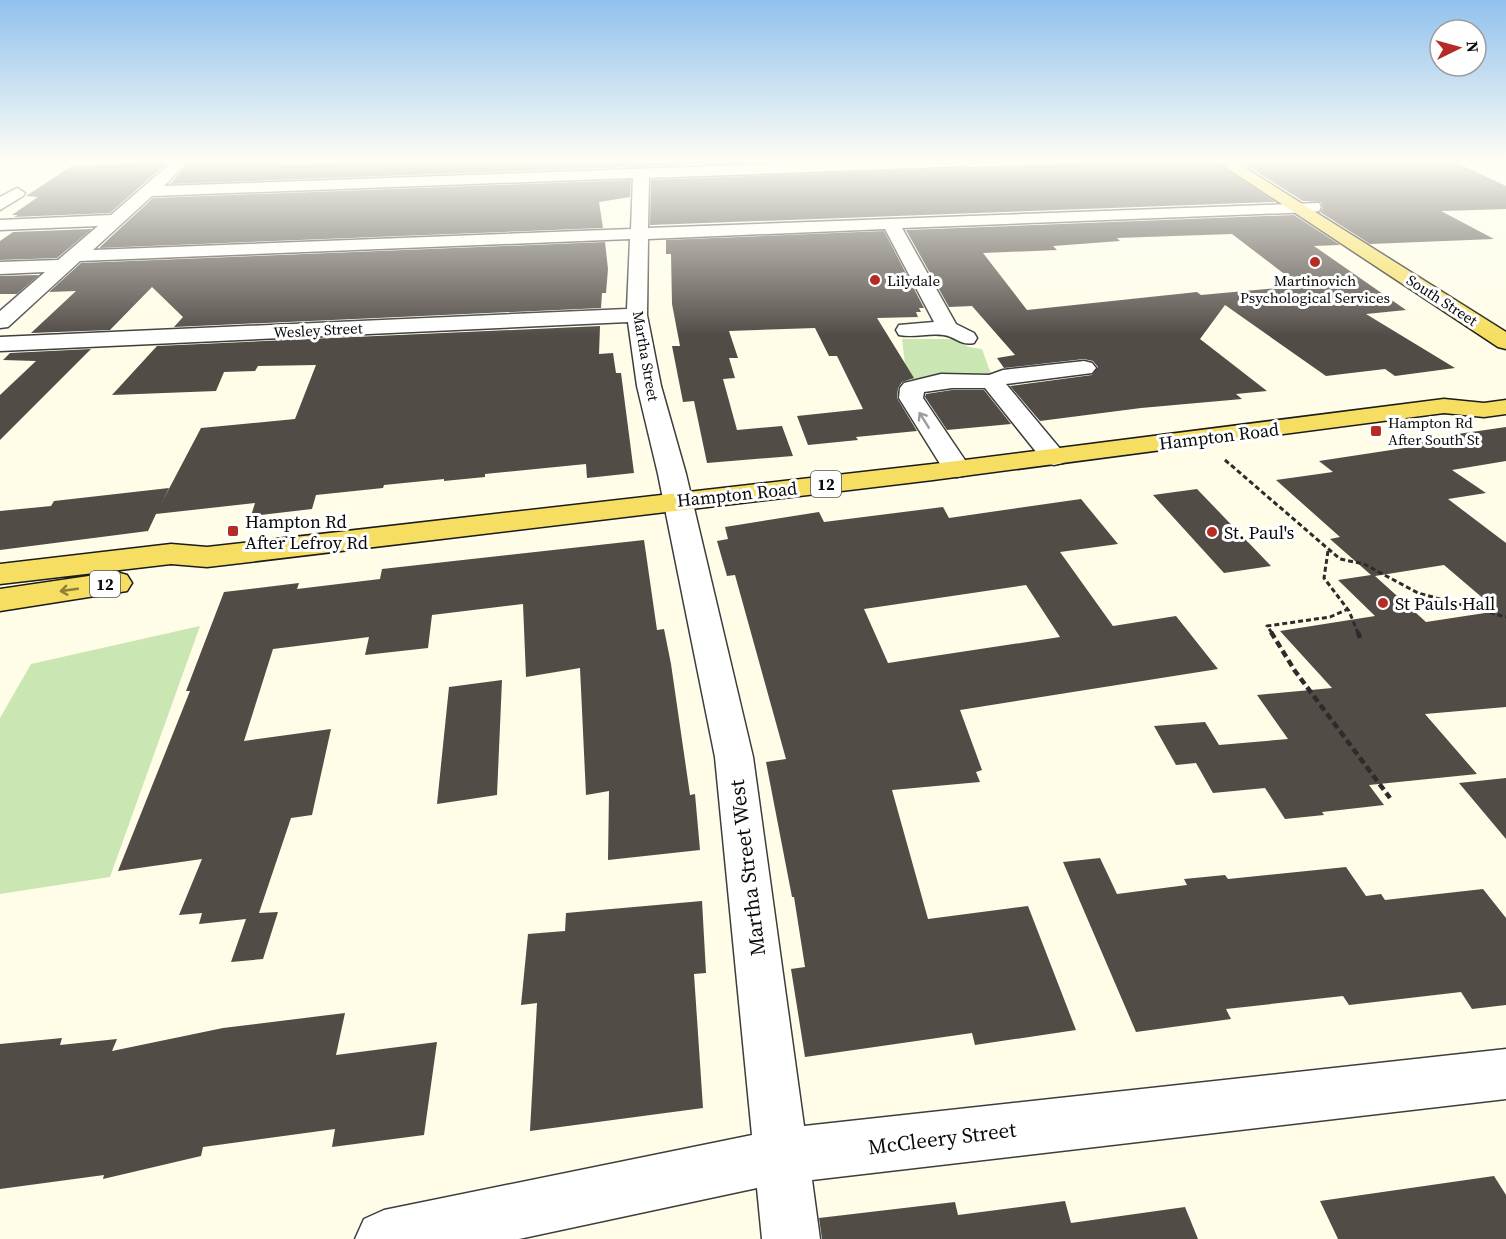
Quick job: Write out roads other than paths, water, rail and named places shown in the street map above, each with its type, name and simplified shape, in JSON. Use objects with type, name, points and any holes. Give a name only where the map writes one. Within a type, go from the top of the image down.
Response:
[{"type":"main road","name":"South Street","points":[[1323,220],[1506,342]]},
{"type":"main road","name":"South Street","points":[[1325,220],[1506,327]]},
{"type":"main road","name":"Hampton Road","points":[[1444,406],[1463,397],[1506,390]]},
{"type":"main road","name":"Hampton Road","points":[[0,574],[171,554],[207,557],[957,469],[1444,406],[1484,410],[1506,407]]},
{"type":"main road","name":"Hampton Road","points":[[0,600],[166,574],[207,557]]},
{"type":"street","points":[[0,225],[117,220]]},
{"type":"street","points":[[0,322],[117,220]]},
{"type":"street","name":"Martha Street","points":[[639,220],[637,315],[649,386],[677,501]]},
{"type":"street","points":[[0,268],[69,261],[978,220]]},
{"type":"street","points":[[890,223],[957,333],[907,330]]},
{"type":"street","name":"Wesley Street","points":[[0,344],[637,315]]},
{"type":"street","points":[[957,469],[911,398],[912,388],[924,384],[970,380],[992,382],[1003,377],[1084,368]]},
{"type":"street","points":[[992,382],[1054,457]]},
{"type":"street","name":"Martha Street West","points":[[677,501],[734,757],[791,1239]]},
{"type":"street","name":"McCleery Street","points":[[384,1239],[781,1156],[1506,1074]]},
{"type":"place","name":"Martinovich Psychological Services","points":[[1315,262]]},
{"type":"place","name":"Lilydale","points":[[875,280]]},
{"type":"place","name":"Hampton Rd After South St","points":[[1376,431]]},
{"type":"place","name":"Hampton Rd After Lefroy Rd","points":[[233,531]]},
{"type":"place","name":"St. Paul's","points":[[1212,532]]},
{"type":"place","name":"St Pauls Hall","points":[[1383,603]]}]
